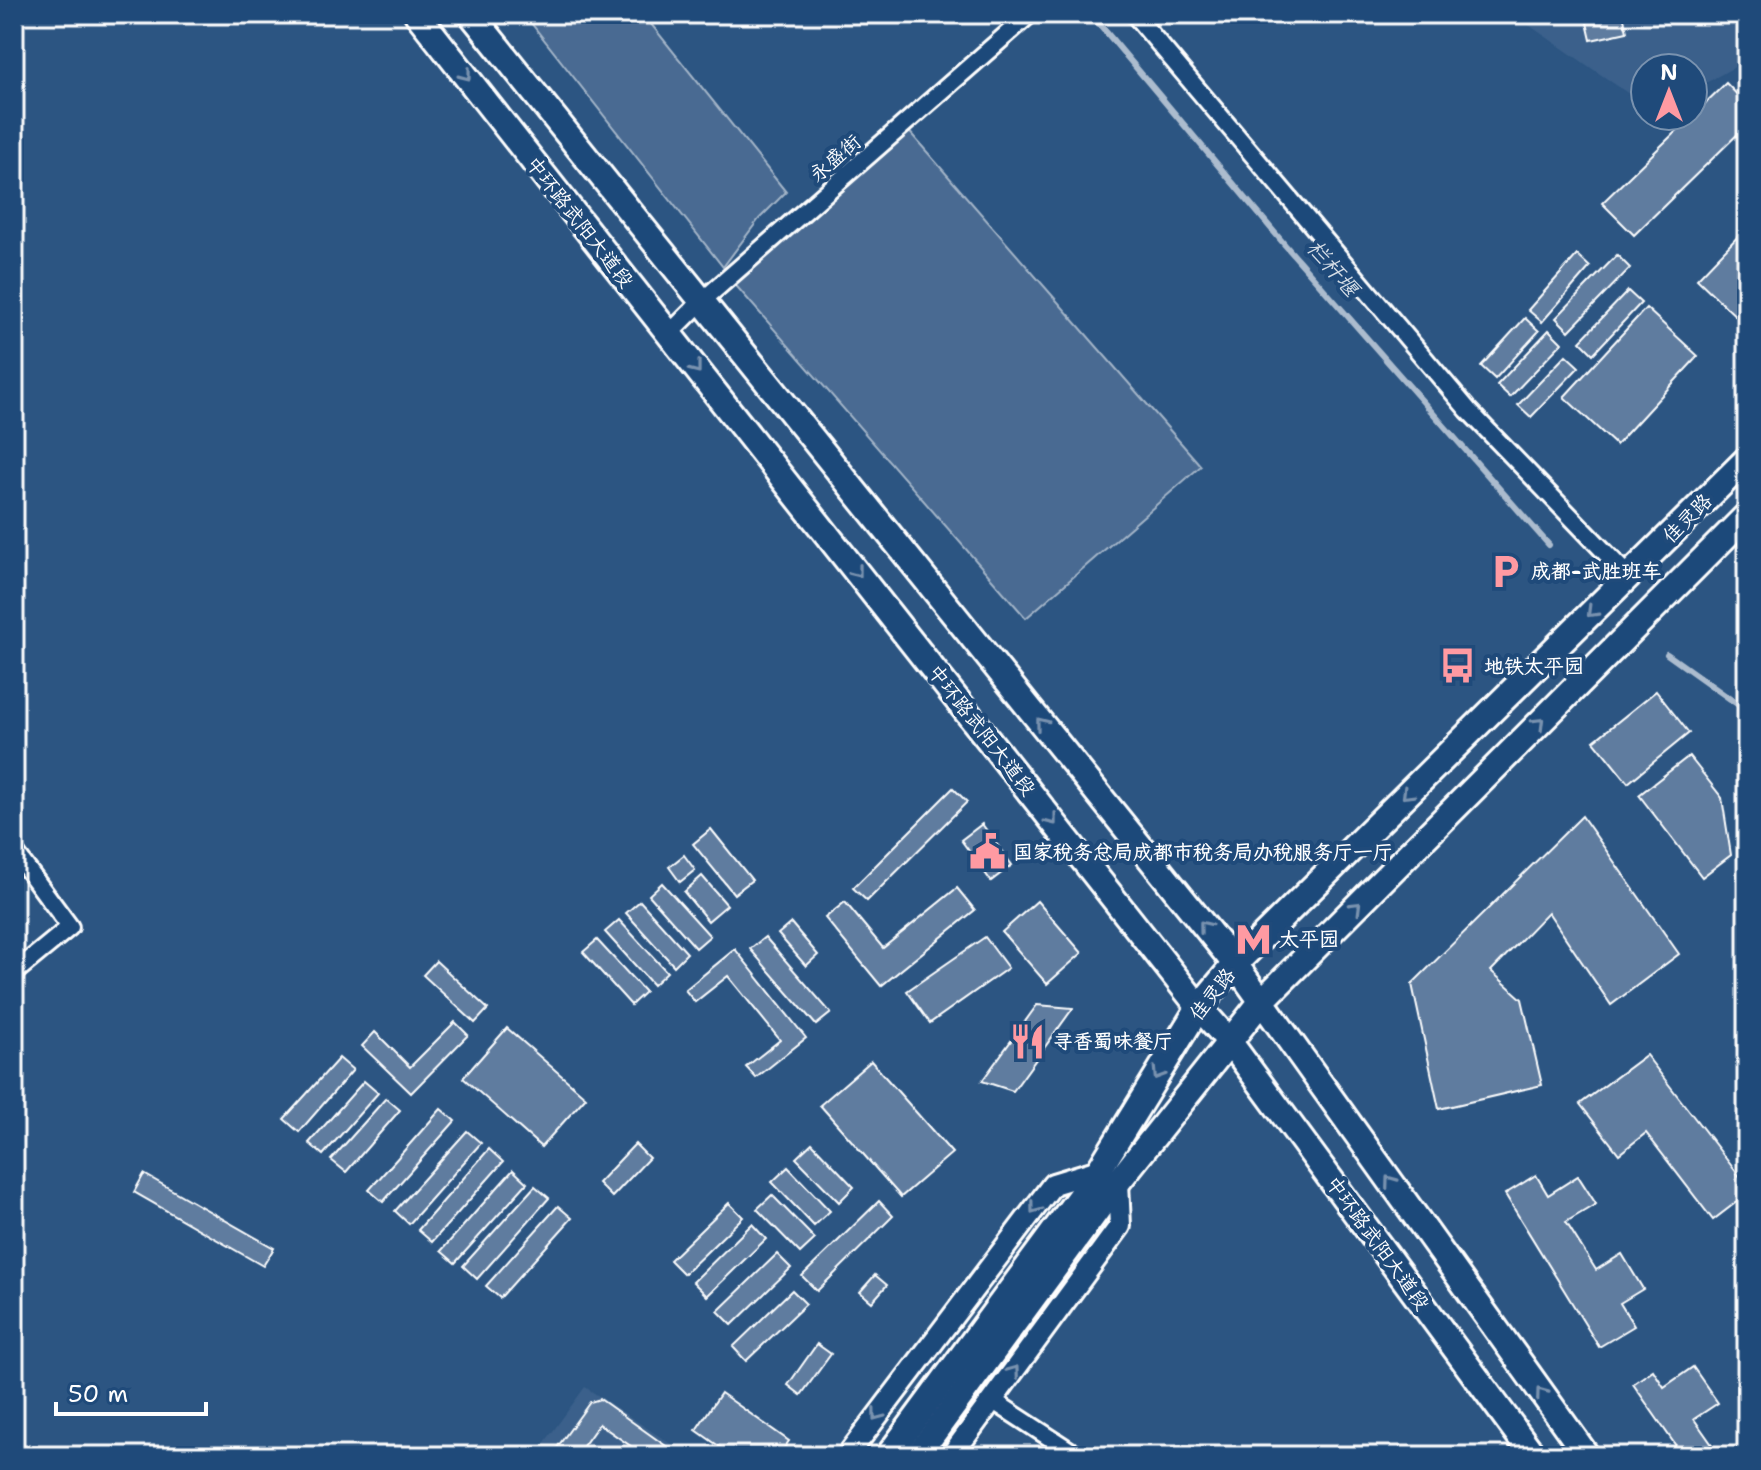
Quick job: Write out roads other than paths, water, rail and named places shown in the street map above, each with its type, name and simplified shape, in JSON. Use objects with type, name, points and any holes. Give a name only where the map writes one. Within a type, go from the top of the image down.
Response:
[{"type":"main road","name":"中环路武阳大道段","points":[[417,14],[1199,1007],[1229,1041],[1534,1456]]},
{"type":"main road","points":[[471,14],[1235,964],[1587,1456]]},
{"type":"main road","name":"佳灵路","points":[[1108,1176],[1199,1007],[1235,964],[1747,459]]},
{"type":"main road","name":"佳灵路","points":[[917,1456],[1051,1254],[1108,1176],[1261,1002],[1747,515]]},
{"type":"main road","name":"佳灵路","points":[[888,1456],[1051,1254]]},
{"type":"street","name":"永盛街","points":[[669,334],[702,301],[1030,14]]},
{"type":"street","points":[[1134,14],[1468,410],[1628,576]]},
{"type":"street","points":[[14,851],[70,927],[14,973]]},
{"type":"street","points":[[847,1456],[1053,1184],[1108,1176],[1120,1226],[951,1456]]},
{"type":"street","points":[[992,1400],[1078,1456]]},
{"type":"waterway","name":"栏杆堰","points":[[1091,14],[1285,245],[1549,545]]},
{"type":"waterway","name":"栏杆堰","points":[[1667,654],[1747,711]]},
{"type":"railway","points":[[14,1450],[25,1456]]},
{"type":"place","name":"成都-武胜班车","points":[[1505,571]]},
{"type":"place","name":"地铁太平园","points":[[1458,666]]},
{"type":"place","name":"国家税务总局成都市税务局办税服务厅一厅","points":[[987,852]]},
{"type":"place","name":"太平园","points":[[1253,939]]},
{"type":"place","name":"寻香蜀味餐厅","points":[[1027,1041]]}]
